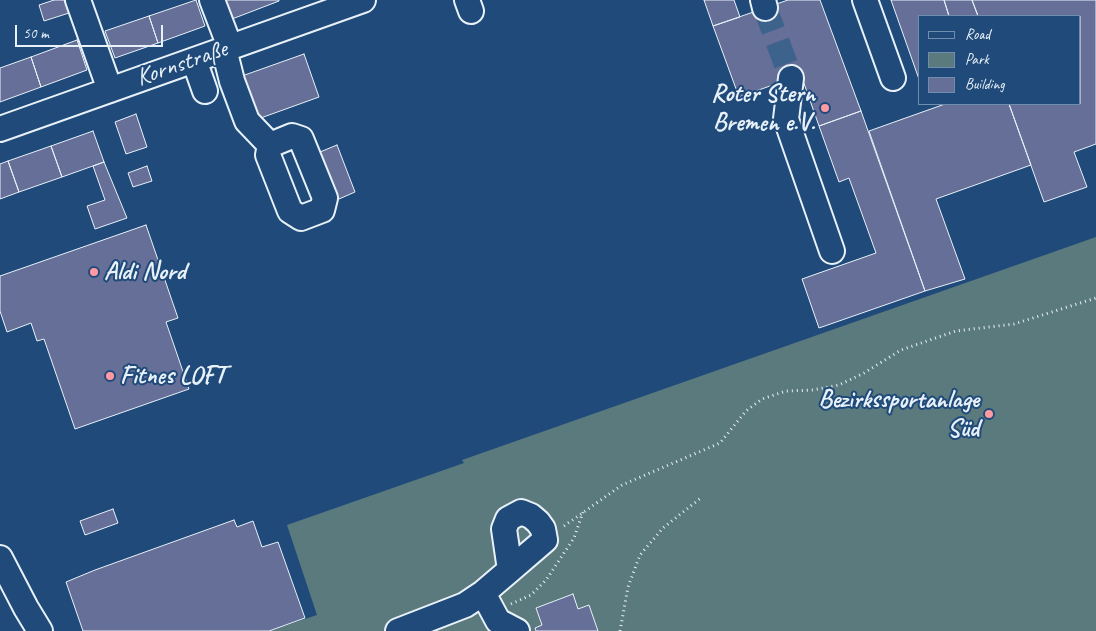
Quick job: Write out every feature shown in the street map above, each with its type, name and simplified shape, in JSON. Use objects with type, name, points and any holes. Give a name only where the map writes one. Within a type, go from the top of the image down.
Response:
[{"type":"street","points":[[78,0],[110,90]]},
{"type":"street","points":[[212,0],[227,48],[232,81],[247,121],[270,145]]},
{"type":"street","name":"Kornstraße","points":[[0,129],[363,0]]},
{"type":"street","points":[[865,0],[893,78]]},
{"type":"street","points":[[194,60],[205,91]]},
{"type":"street","points":[[791,78],[786,119],[832,251]]},
{"type":"street","points":[[0,558],[40,631]]},
{"type":"street","points":[[398,631],[465,605],[483,593],[510,570]]},
{"type":"street","points":[[483,593],[498,621],[517,631]]},
{"type":"path","points":[[583,511],[622,485],[720,443],[746,411],[762,399],[786,391],[813,390],[839,385],[864,373],[901,350],[956,331],[1014,324],[1096,298]]},
{"type":"path","points":[[620,631],[628,587],[640,555],[662,528],[702,497]]},
{"type":"green space","points":[[1096,237],[1096,631],[269,631],[317,615],[287,525],[464,463],[462,460]]},
{"type":"building","points":[[54,0],[64,0],[69,13],[44,21],[39,5]]},
{"type":"building","points":[[196,0],[205,26],[158,43],[149,16]]},
{"type":"building","points":[[225,0],[279,0],[279,1],[232,19]]},
{"type":"building","points":[[704,0],[734,0],[740,17],[713,26]]},
{"type":"building","points":[[788,0],[820,0],[861,111],[819,126],[801,75],[739,97],[713,26]]},
{"type":"building","points":[[891,0],[944,0],[949,15],[918,15],[918,76]]},
{"type":"building","points":[[944,0],[972,0],[978,15],[949,15]]},
{"type":"building","points":[[972,0],[1096,0],[1096,144],[1074,152],[1087,187],[1044,202],[1009,105],[1081,105],[1081,15],[978,15]]},
{"type":"building","points":[[149,16],[158,43],[115,58],[105,31]]},
{"type":"building","points":[[77,40],[87,70],[41,87],[31,57]]},
{"type":"building","points":[[304,54],[319,97],[258,119],[242,76]]},
{"type":"building","points":[[31,57],[41,87],[0,102],[0,68]]},
{"type":"building","points":[[942,105],[1009,105],[1031,165],[936,199],[965,279],[925,291],[869,131]]},
{"type":"building","points":[[861,111],[925,291],[819,328],[802,279],[876,253],[849,178],[839,182],[819,126]]},
{"type":"building","points":[[136,114],[147,147],[126,154],[115,122]]},
{"type":"building","points":[[93,131],[104,162],[62,177],[51,146]]},
{"type":"building","points":[[337,145],[355,192],[339,199],[320,152]]},
{"type":"building","points":[[51,146],[62,177],[19,192],[8,161]]},
{"type":"building","points":[[8,161],[19,192],[0,199],[0,164]]},
{"type":"building","points":[[104,162],[127,218],[95,229],[87,206],[105,200],[93,166]]},
{"type":"building","points":[[147,166],[152,181],[133,187],[128,173]]},
{"type":"building","points":[[146,225],[178,318],[166,322],[189,389],[75,429],[44,339],[37,341],[31,323],[7,332],[0,311],[0,276]]},
{"type":"building","points":[[113,509],[118,523],[85,535],[80,521]]},
{"type":"building","points":[[234,520],[237,527],[253,521],[262,547],[278,542],[305,618],[269,631],[83,631],[66,582]]},
{"type":"building","points":[[573,594],[578,609],[589,605],[598,631],[536,631],[535,628],[542,625],[536,608]]},
{"type":"tunnel","points":[[765,8],[791,78]]},
{"type":"place","name":"Roter Stern Bremen e.V.","points":[[825,108]]},
{"type":"place","name":"Aldi Nord","points":[[94,272]]},
{"type":"place","name":"Fitnes LOFT","points":[[110,376]]},
{"type":"place","name":"Bezirkssportanlage Süd","points":[[989,414]]}]
